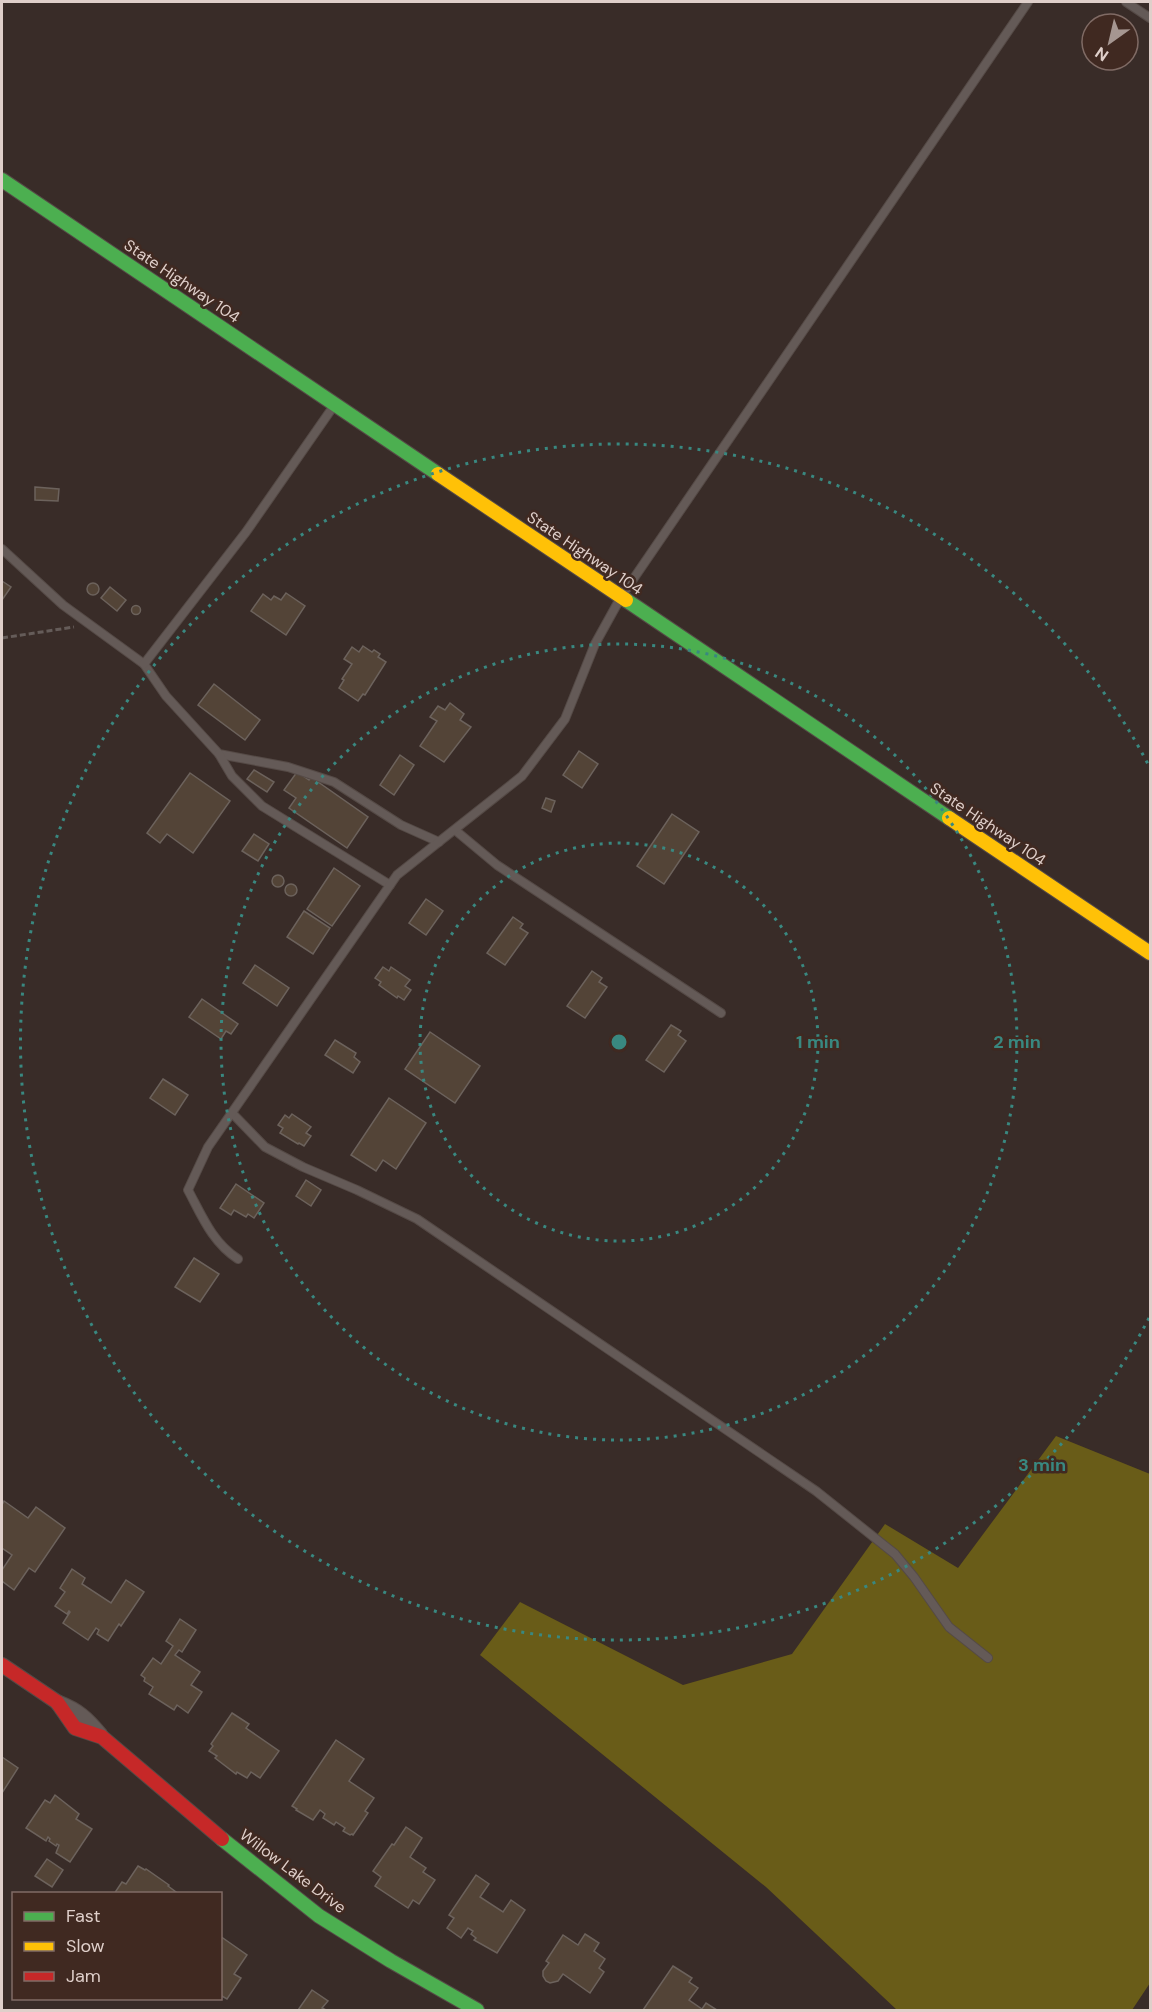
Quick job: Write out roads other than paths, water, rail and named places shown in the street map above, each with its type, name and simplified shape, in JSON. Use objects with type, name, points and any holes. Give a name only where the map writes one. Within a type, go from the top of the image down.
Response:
[{"type":"main road","name":"State Highway 104","points":[[2,180],[1150,953]]},
{"type":"main road","name":"Willow Lake Drive","points":[[2,1665],[57,1702]]},
{"type":"main road","name":"Willow Lake Drive","points":[[102,1737],[250,1863],[319,1916],[391,1961],[477,2010]]},
{"type":"street","name":"Willow Lake Drive","points":[[57,1702],[76,1710],[102,1737]]},
{"type":"lane","points":[[238,1259],[226,1251],[211,1234],[188,1190],[208,1147],[397,875],[522,776],[565,719],[595,644],[621,597],[1028,2]]},
{"type":"lane","points":[[1126,2],[1150,18]]},
{"type":"lane","points":[[144,664],[246,532],[335,404]]},
{"type":"lane","points":[[2,549],[63,605],[144,664],[166,696],[219,754],[232,776],[262,807],[390,885]]},
{"type":"lane","points":[[219,754],[288,767],[334,782],[401,825],[439,842]]},
{"type":"lane","points":[[455,830],[497,865],[722,1013]]},
{"type":"lane","points":[[232,1113],[265,1147],[303,1167],[417,1219],[816,1491],[895,1554],[949,1627],[988,1658]]}]
